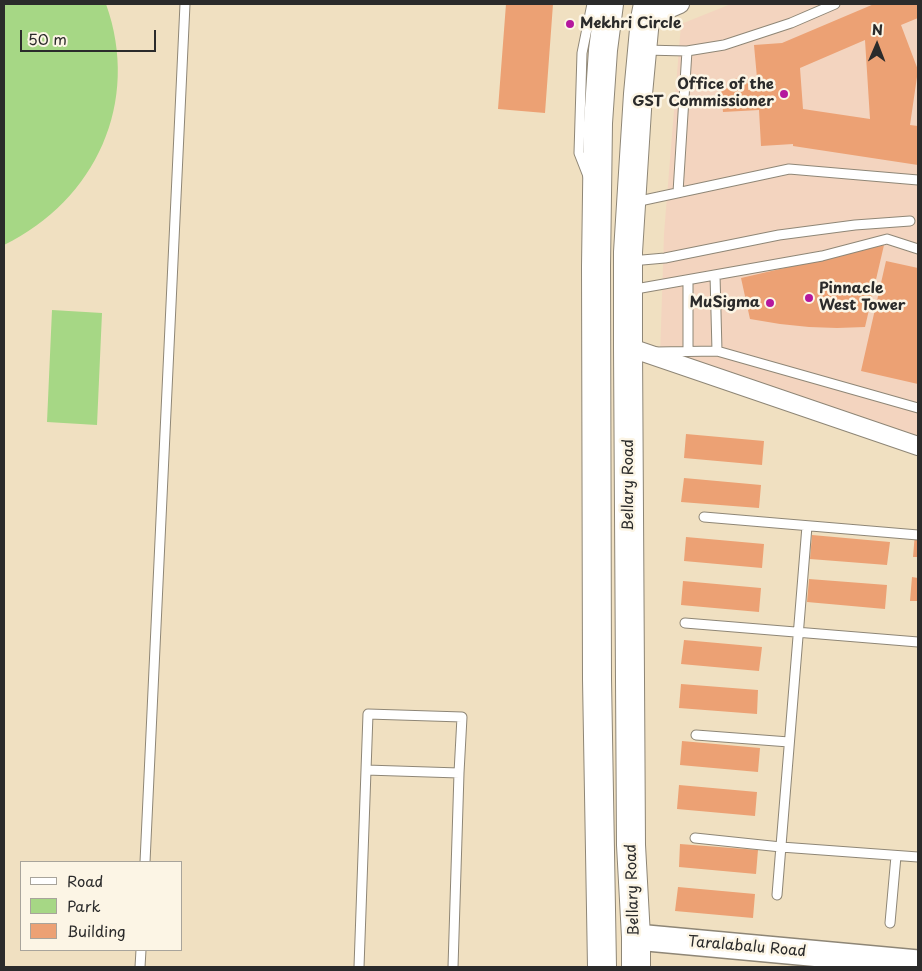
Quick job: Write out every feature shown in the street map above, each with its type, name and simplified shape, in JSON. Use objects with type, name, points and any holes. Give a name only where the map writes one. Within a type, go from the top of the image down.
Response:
[{"type":"highway","points":[[602,967],[597,679],[596,285],[598,124],[603,50],[609,4]]},
{"type":"highway","name":"Bellary Road","points":[[636,967],[631,845],[635,349],[628,291],[637,103],[646,11]]},
{"type":"main road","name":"Taralabalu Road","points":[[636,937],[918,962]]},
{"type":"street","points":[[646,11],[680,4]]},
{"type":"street","points":[[635,349],[918,446]]},
{"type":"lane","points":[[145,861],[185,4]]},
{"type":"lane","points":[[592,4],[582,53],[579,153],[597,194]]},
{"type":"lane","points":[[642,50],[687,51],[724,45],[791,23],[836,4]]},
{"type":"lane","points":[[678,192],[687,51]]},
{"type":"lane","points":[[631,202],[789,168],[918,180]]},
{"type":"lane","points":[[629,261],[666,258],[779,236],[855,225],[910,221]]},
{"type":"lane","points":[[628,291],[822,256],[887,238],[918,249]]},
{"type":"lane","points":[[715,276],[718,351]]},
{"type":"lane","points":[[688,280],[688,351]]},
{"type":"lane","points":[[635,349],[718,351],[918,408]]},
{"type":"lane","points":[[704,518],[918,535]]},
{"type":"lane","points":[[777,896],[807,526]]},
{"type":"lane","points":[[686,623],[918,642]]},
{"type":"lane","points":[[359,967],[368,714],[462,717],[453,967]]},
{"type":"lane","points":[[696,735],[789,742]]},
{"type":"lane","points":[[366,770],[459,773]]},
{"type":"lane","points":[[695,838],[781,847],[918,857]]},
{"type":"lane","points":[[890,923],[896,856]]},
{"type":"lane","points":[[140,967],[141,951]]},
{"type":"shaded area","points":[[731,4],[918,4],[918,440],[660,356],[664,233],[681,24]]},
{"type":"green space","points":[[4,4],[106,4],[115,41],[118,77],[113,111],[103,144],[86,175],[64,202],[36,226],[4,245]]},
{"type":"green space","points":[[52,310],[102,313],[97,425],[47,422]]},
{"type":"building","points":[[506,4],[553,4],[545,113],[498,109]]},
{"type":"building","points":[[874,4],[918,4],[918,18],[901,25],[918,70],[910,125],[918,126],[918,165],[793,146],[793,144],[761,146],[759,110],[723,112],[721,89],[731,88],[731,79],[748,78],[748,90],[758,89],[754,45],[782,43]],"holes":[[[865,40],[870,119],[803,109],[800,68]]]},
{"type":"building","name":"Pinnacle West Tower","points":[[884,245],[865,327],[809,327],[750,319],[741,278]]},
{"type":"building","points":[[886,261],[918,268],[918,384],[861,371]]},
{"type":"building","points":[[686,434],[764,441],[762,465],[684,458]]},
{"type":"building","points":[[684,478],[761,485],[759,508],[681,502]]},
{"type":"building","points":[[915,533],[918,533],[918,557],[913,557]]},
{"type":"building","points":[[812,535],[890,542],[887,565],[810,559]]},
{"type":"building","points":[[686,537],[764,544],[762,568],[684,561]]},
{"type":"building","points":[[912,577],[918,578],[918,601],[910,601]]},
{"type":"building","points":[[809,579],[887,585],[885,609],[807,602]]},
{"type":"building","points":[[683,581],[761,588],[759,612],[681,605]]},
{"type":"building","points":[[684,640],[762,647],[759,671],[681,664]]},
{"type":"building","points":[[681,684],[758,690],[757,714],[679,708]]},
{"type":"building","points":[[682,741],[760,748],[758,772],[680,765]]},
{"type":"building","points":[[679,785],[757,792],[755,816],[677,809]]},
{"type":"building","points":[[680,844],[758,850],[756,874],[679,867]]},
{"type":"building","points":[[678,887],[755,894],[753,918],[675,911]]},
{"type":"place","name":"Mekhri Circle","points":[[570,24]]},
{"type":"place","name":"Office of the GST Commissioner","points":[[784,94]]},
{"type":"place","name":"Pinnacle West Tower","points":[[809,298]]},
{"type":"place","name":"MuSigma","points":[[770,303]]}]
